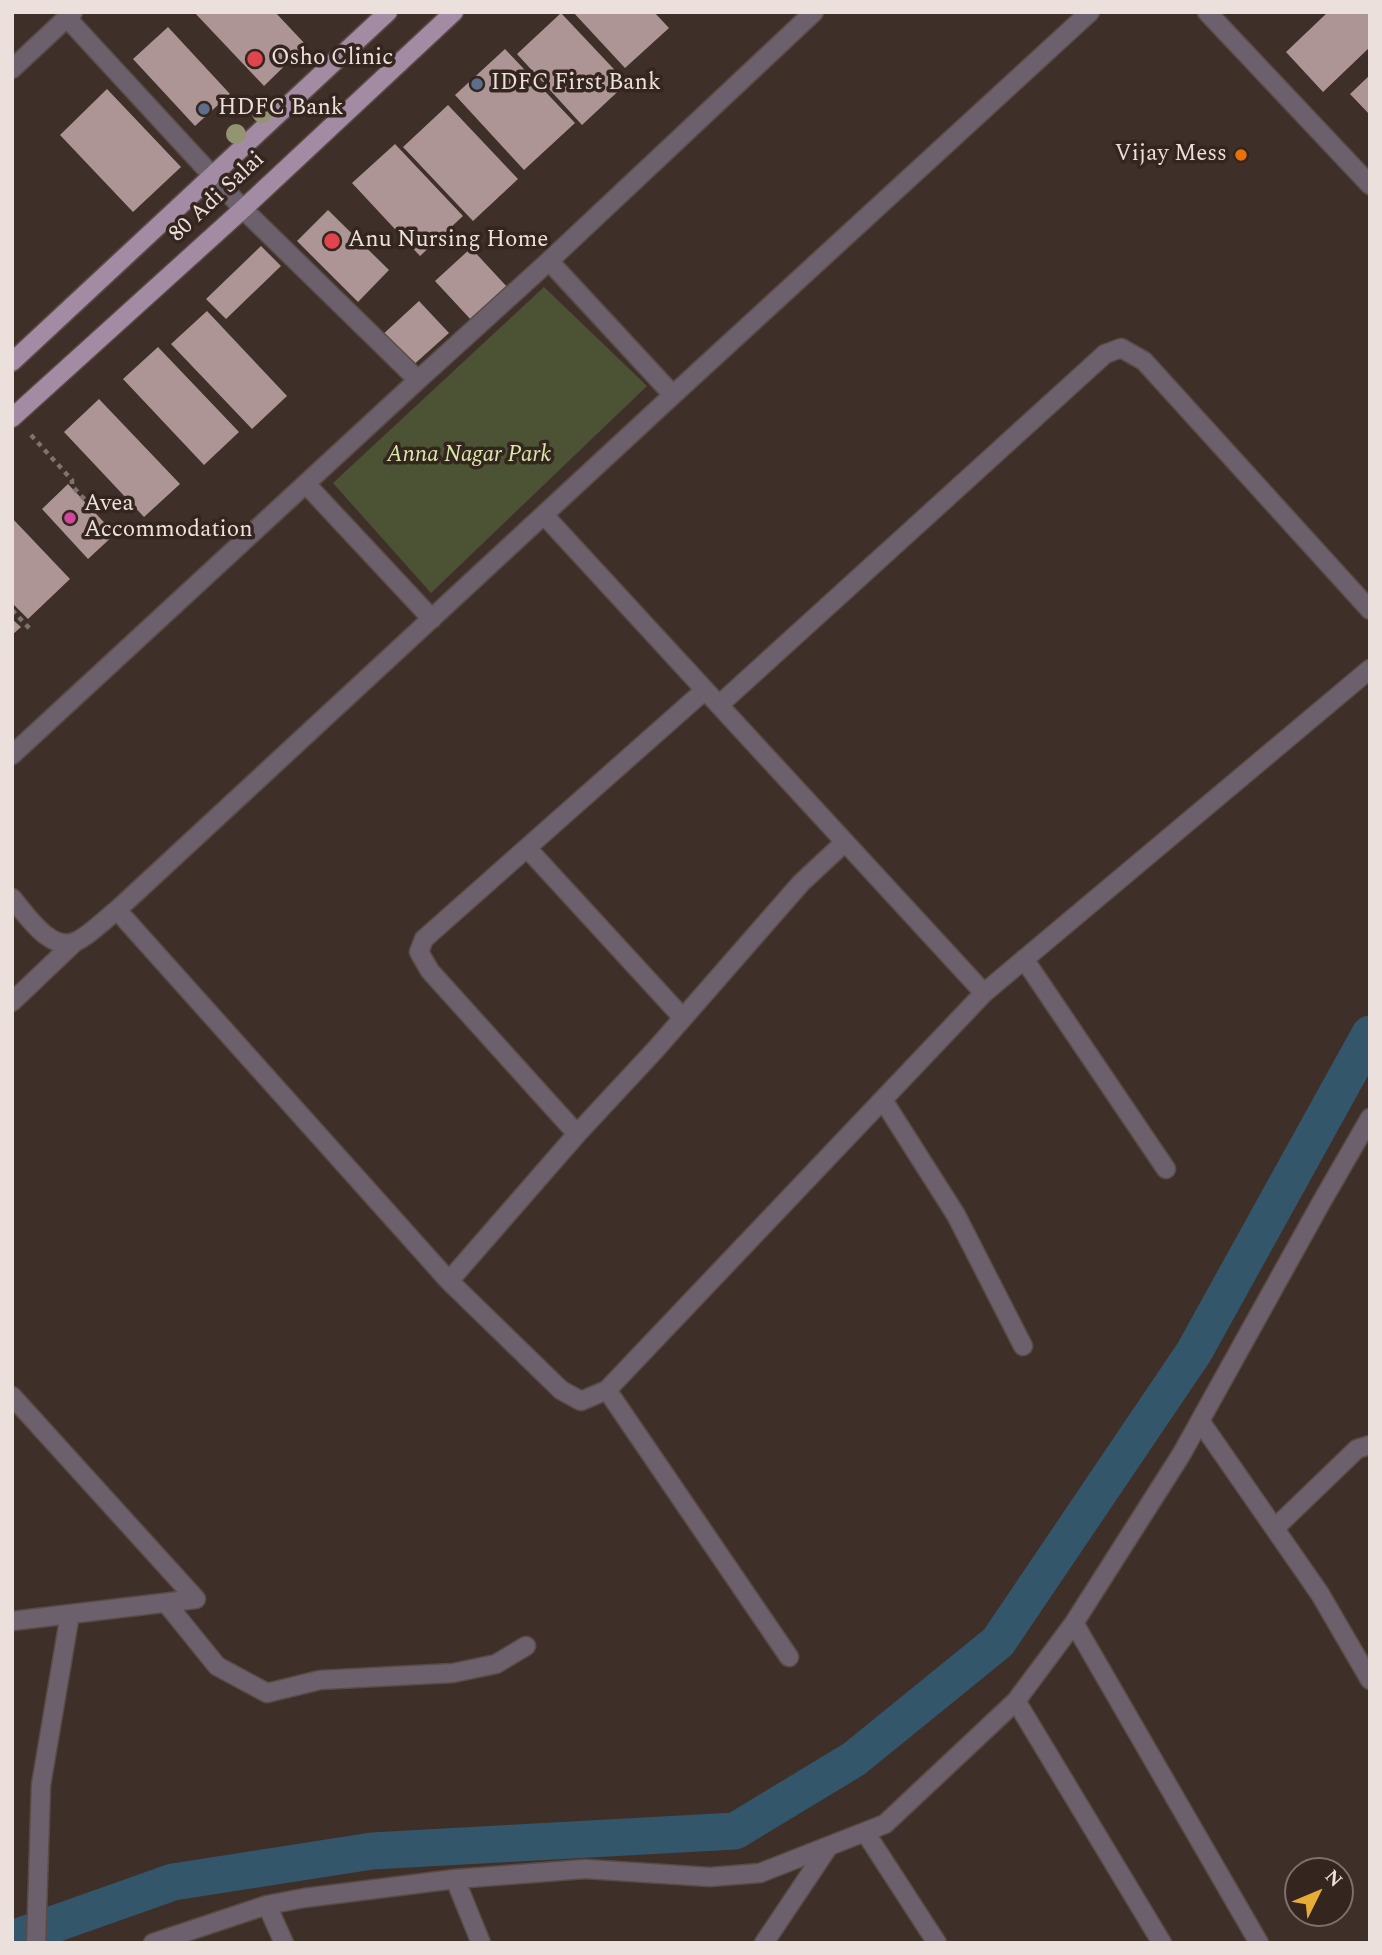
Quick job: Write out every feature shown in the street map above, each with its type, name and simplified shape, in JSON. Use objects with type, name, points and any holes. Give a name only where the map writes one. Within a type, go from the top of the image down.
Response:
[{"type":"main road","name":"80 Adi Salai","points":[[12,362],[388,12]]},
{"type":"main road","name":"80 Adi Salai","points":[[13,417],[243,209],[454,12]]},
{"type":"street","points":[[12,755],[549,261],[814,12]]},
{"type":"street","points":[[12,1002],[75,942],[117,910],[1090,12]]},
{"type":"street","points":[[1207,12],[1370,185]]},
{"type":"street","points":[[12,69],[70,15],[243,209],[418,380]]},
{"type":"street","points":[[549,261],[673,395]]},
{"type":"street","points":[[719,705],[1105,354],[1121,348],[1144,361],[1370,610]]},
{"type":"street","points":[[306,484],[432,619]]},
{"type":"street","points":[[544,515],[984,993]]},
{"type":"street","points":[[117,910],[449,1281],[561,1390],[581,1401],[607,1390],[984,993],[1370,669]]},
{"type":"street","points":[[577,1134],[429,971],[419,953],[424,939],[705,690]]},
{"type":"street","points":[[449,1281],[801,883],[845,842]]},
{"type":"street","points":[[527,848],[683,1018]]},
{"type":"street","points":[[12,898],[40,932],[58,943],[75,942]]},
{"type":"street","points":[[1024,959],[1166,1169]]},
{"type":"street","points":[[883,1100],[956,1215],[1023,1346]]},
{"type":"street","points":[[153,1943],[267,1905],[456,1879],[585,1869],[710,1877],[760,1872],[885,1824],[1016,1701],[1074,1623],[1181,1455],[1370,1118]]},
{"type":"street","points":[[607,1390],[789,1657]]},
{"type":"street","points":[[12,1396],[195,1599],[12,1621]]},
{"type":"street","points":[[1200,1421],[1320,1594],[1370,1680]]},
{"type":"street","points":[[1275,1528],[1357,1449],[1370,1445]]},
{"type":"street","points":[[166,1603],[218,1665],[267,1693],[320,1679],[453,1673],[496,1664],[526,1646]]},
{"type":"street","points":[[36,1943],[41,1786],[70,1614]]},
{"type":"street","points":[[1074,1623],[1259,1943]]},
{"type":"street","points":[[1016,1701],[1162,1943]]},
{"type":"street","points":[[865,1832],[937,1943]]},
{"type":"street","points":[[764,1943],[829,1846]]},
{"type":"street","points":[[456,1879],[481,1943]]},
{"type":"street","points":[[267,1905],[284,1943]]},
{"type":"path","points":[[13,417],[72,480],[72,486],[91,506],[97,501],[92,496]]},
{"type":"path","points":[[12,610],[30,629]]},
{"type":"green space","name":"Anna Nagar Park","points":[[544,287],[647,386],[431,593],[333,483]]},
{"type":"building","points":[[194,12],[275,12],[306,45],[264,86]]},
{"type":"building","points":[[573,12],[654,12],[669,28],[625,68]]},
{"type":"building","points":[[1328,12],[1370,12],[1370,47],[1323,92],[1286,52]]},
{"type":"building","points":[[561,13],[627,83],[582,125],[517,54]]},
{"type":"building","points":[[168,27],[230,94],[195,126],[133,59]]},
{"type":"building","points":[[505,49],[575,123],[524,170],[455,95]]},
{"type":"building","points":[[1370,75],[1370,115],[1350,94]]},
{"type":"building","points":[[107,89],[181,167],[133,212],[60,135]]},
{"type":"building","points":[[448,105],[518,179],[473,221],[403,147]]},
{"type":"building","points":[[395,144],[463,216],[420,256],[352,183]]},
{"type":"building","points":[[328,210],[389,270],[358,302],[297,241]]},
{"type":"building","points":[[261,246],[281,266],[226,319],[206,299]]},
{"type":"building","points":[[471,248],[509,289],[473,322],[435,281]]},
{"type":"building","points":[[419,301],[449,333],[410,368],[380,337]]},
{"type":"building","points":[[207,311],[287,396],[252,429],[171,344]]},
{"type":"building","points":[[158,347],[239,432],[204,465],[123,379]]},
{"type":"building","points":[[99,399],[180,484],[144,517],[64,432]]},
{"type":"building","points":[[68,484],[115,534],[88,559],[42,509]]},
{"type":"building","points":[[12,518],[70,579],[28,619],[12,603]]},
{"type":"building","points":[[12,619],[21,627],[12,635]]},
{"type":"waterway","points":[[12,1939],[173,1882],[372,1851],[735,1831],[854,1759],[998,1642],[1194,1352],[1370,1034]]},
{"type":"place","name":"Osho Clinic","points":[[255,59]]},
{"type":"place","name":"IDFC First Bank","points":[[477,84]]},
{"type":"place","name":"HDFC Bank","points":[[204,109]]},
{"type":"place","name":"Vijay Mess","points":[[1241,155]]},
{"type":"place","name":"Anu Nursing Home","points":[[332,241]]},
{"type":"place","name":"Avea Accommodation","points":[[70,518]]}]
